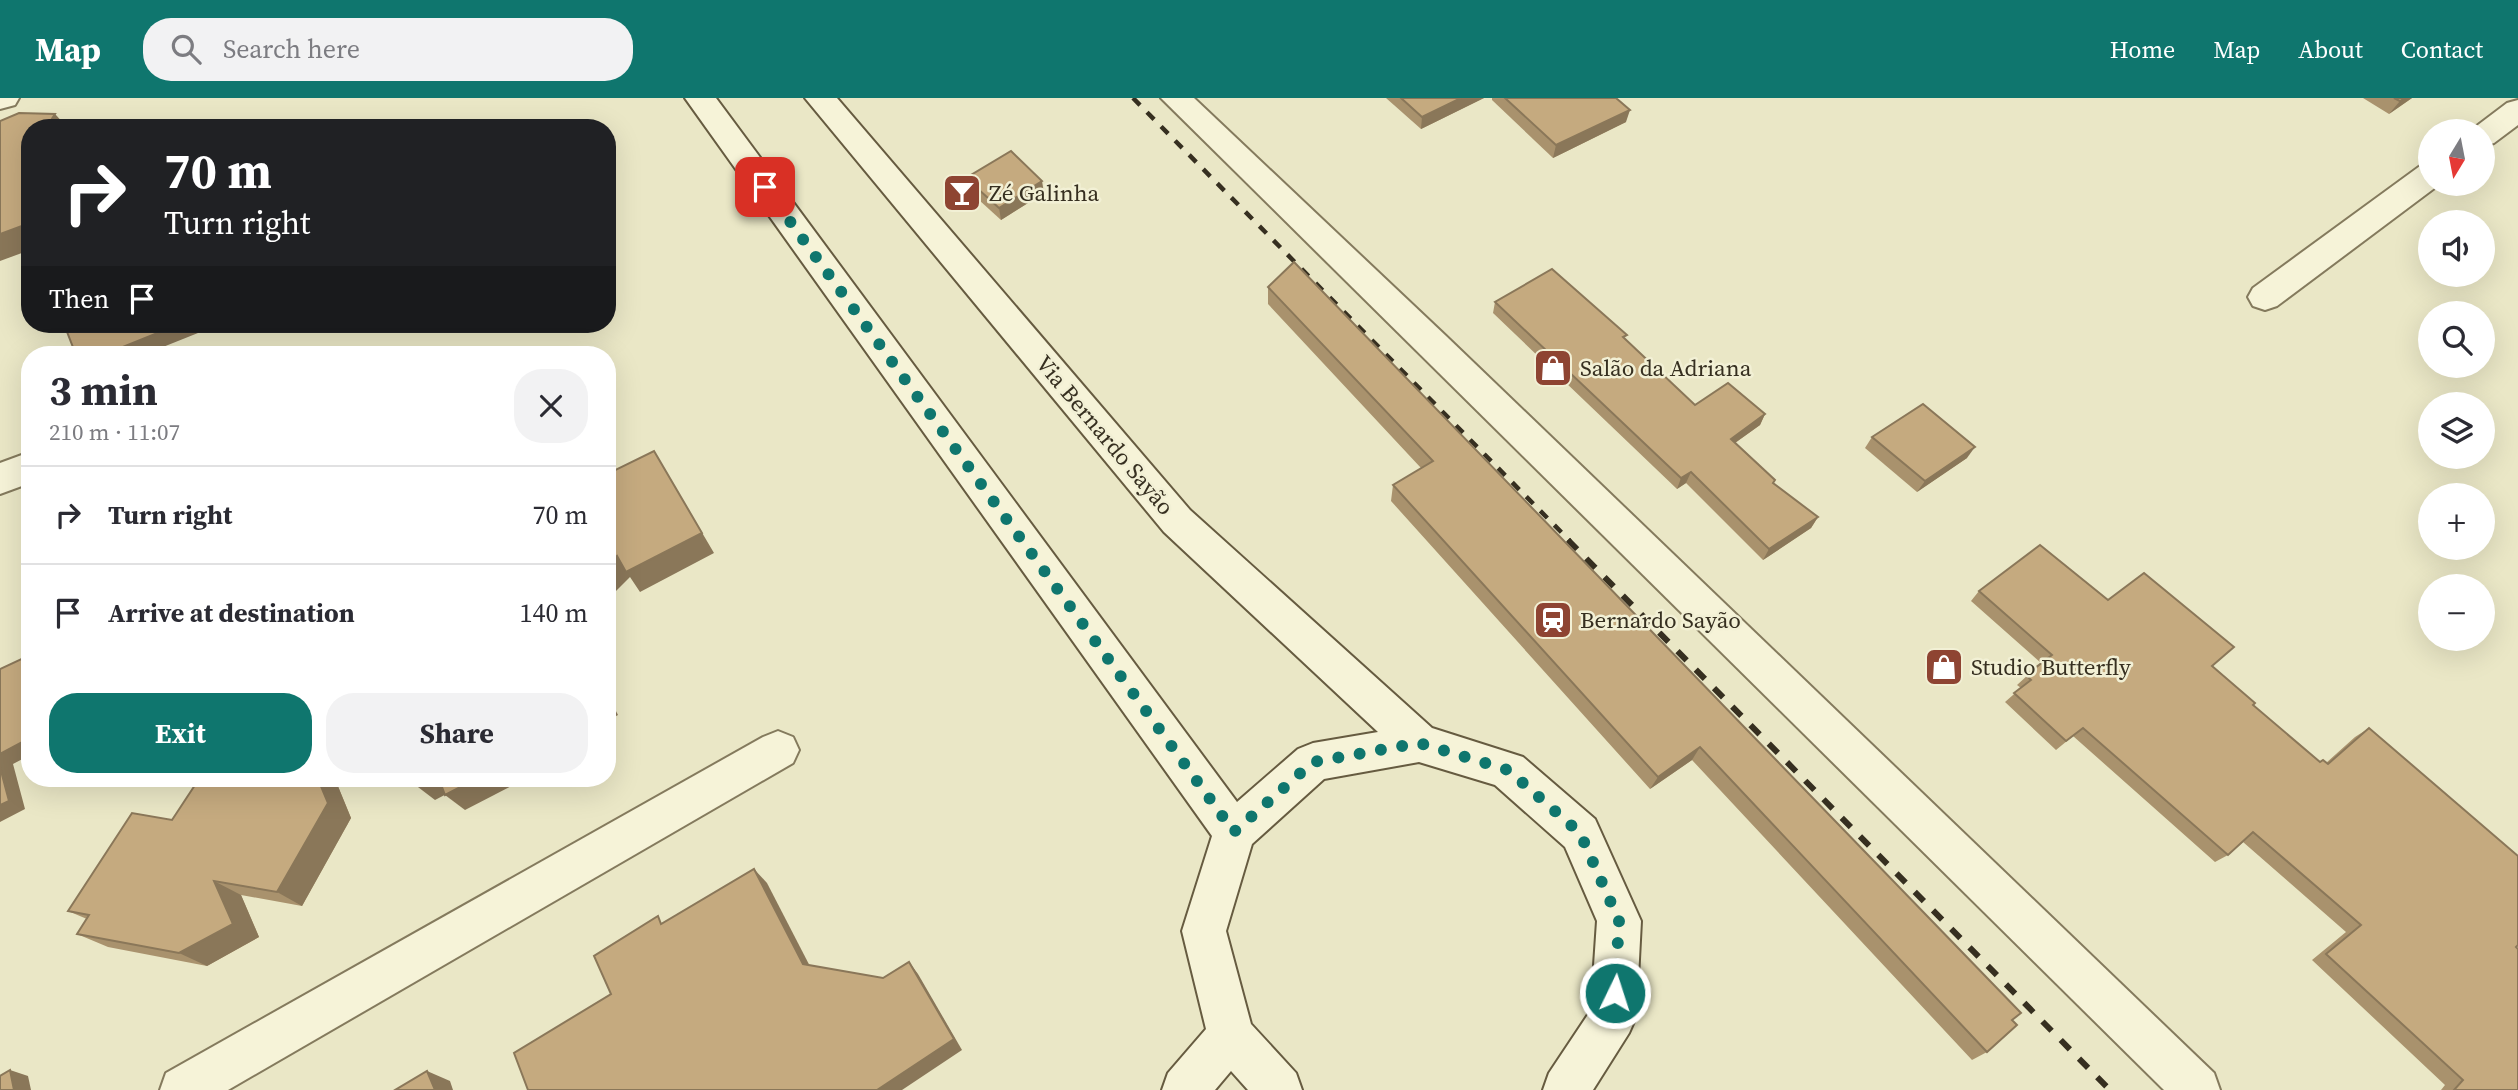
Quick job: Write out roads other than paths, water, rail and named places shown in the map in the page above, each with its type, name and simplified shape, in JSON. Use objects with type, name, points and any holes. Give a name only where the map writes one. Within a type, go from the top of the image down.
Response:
[{"type":"main road","points":[[700,98],[1234,832]]},
{"type":"main road","name":"Via Bernardo Sayão","points":[[820,98],[1177,521],[1419,743]]},
{"type":"main road","points":[[1176,98],[1434,345],[2197,1090]]},
{"type":"main road","points":[[2496,126],[2518,110]]},
{"type":"main road","points":[[2265,297],[2418,184]]},
{"type":"main road","points":[[0,480],[21,471]]},
{"type":"main road","points":[[1279,1090],[1231,1036],[1204,931],[1234,832],[1313,762],[1419,743],[1508,770],[1580,833],[1619,921],[1613,1017],[1566,1090]]},
{"type":"main road","points":[[183,1090],[778,750]]},
{"type":"main road","points":[[1185,1090],[1231,1036]]},
{"type":"railway","points":[[1133,98],[1570,541]]},
{"type":"railway","points":[[1568,540],[2110,1090]]},
{"type":"place","name":"Zé Galinha","points":[[962,193]]},
{"type":"place","name":"Salão da Adriana","points":[[1553,368]]},
{"type":"place","name":"Bernardo Sayão","points":[[1553,620]]},
{"type":"place","name":"Studio Butterfly","points":[[1944,667]]}]
